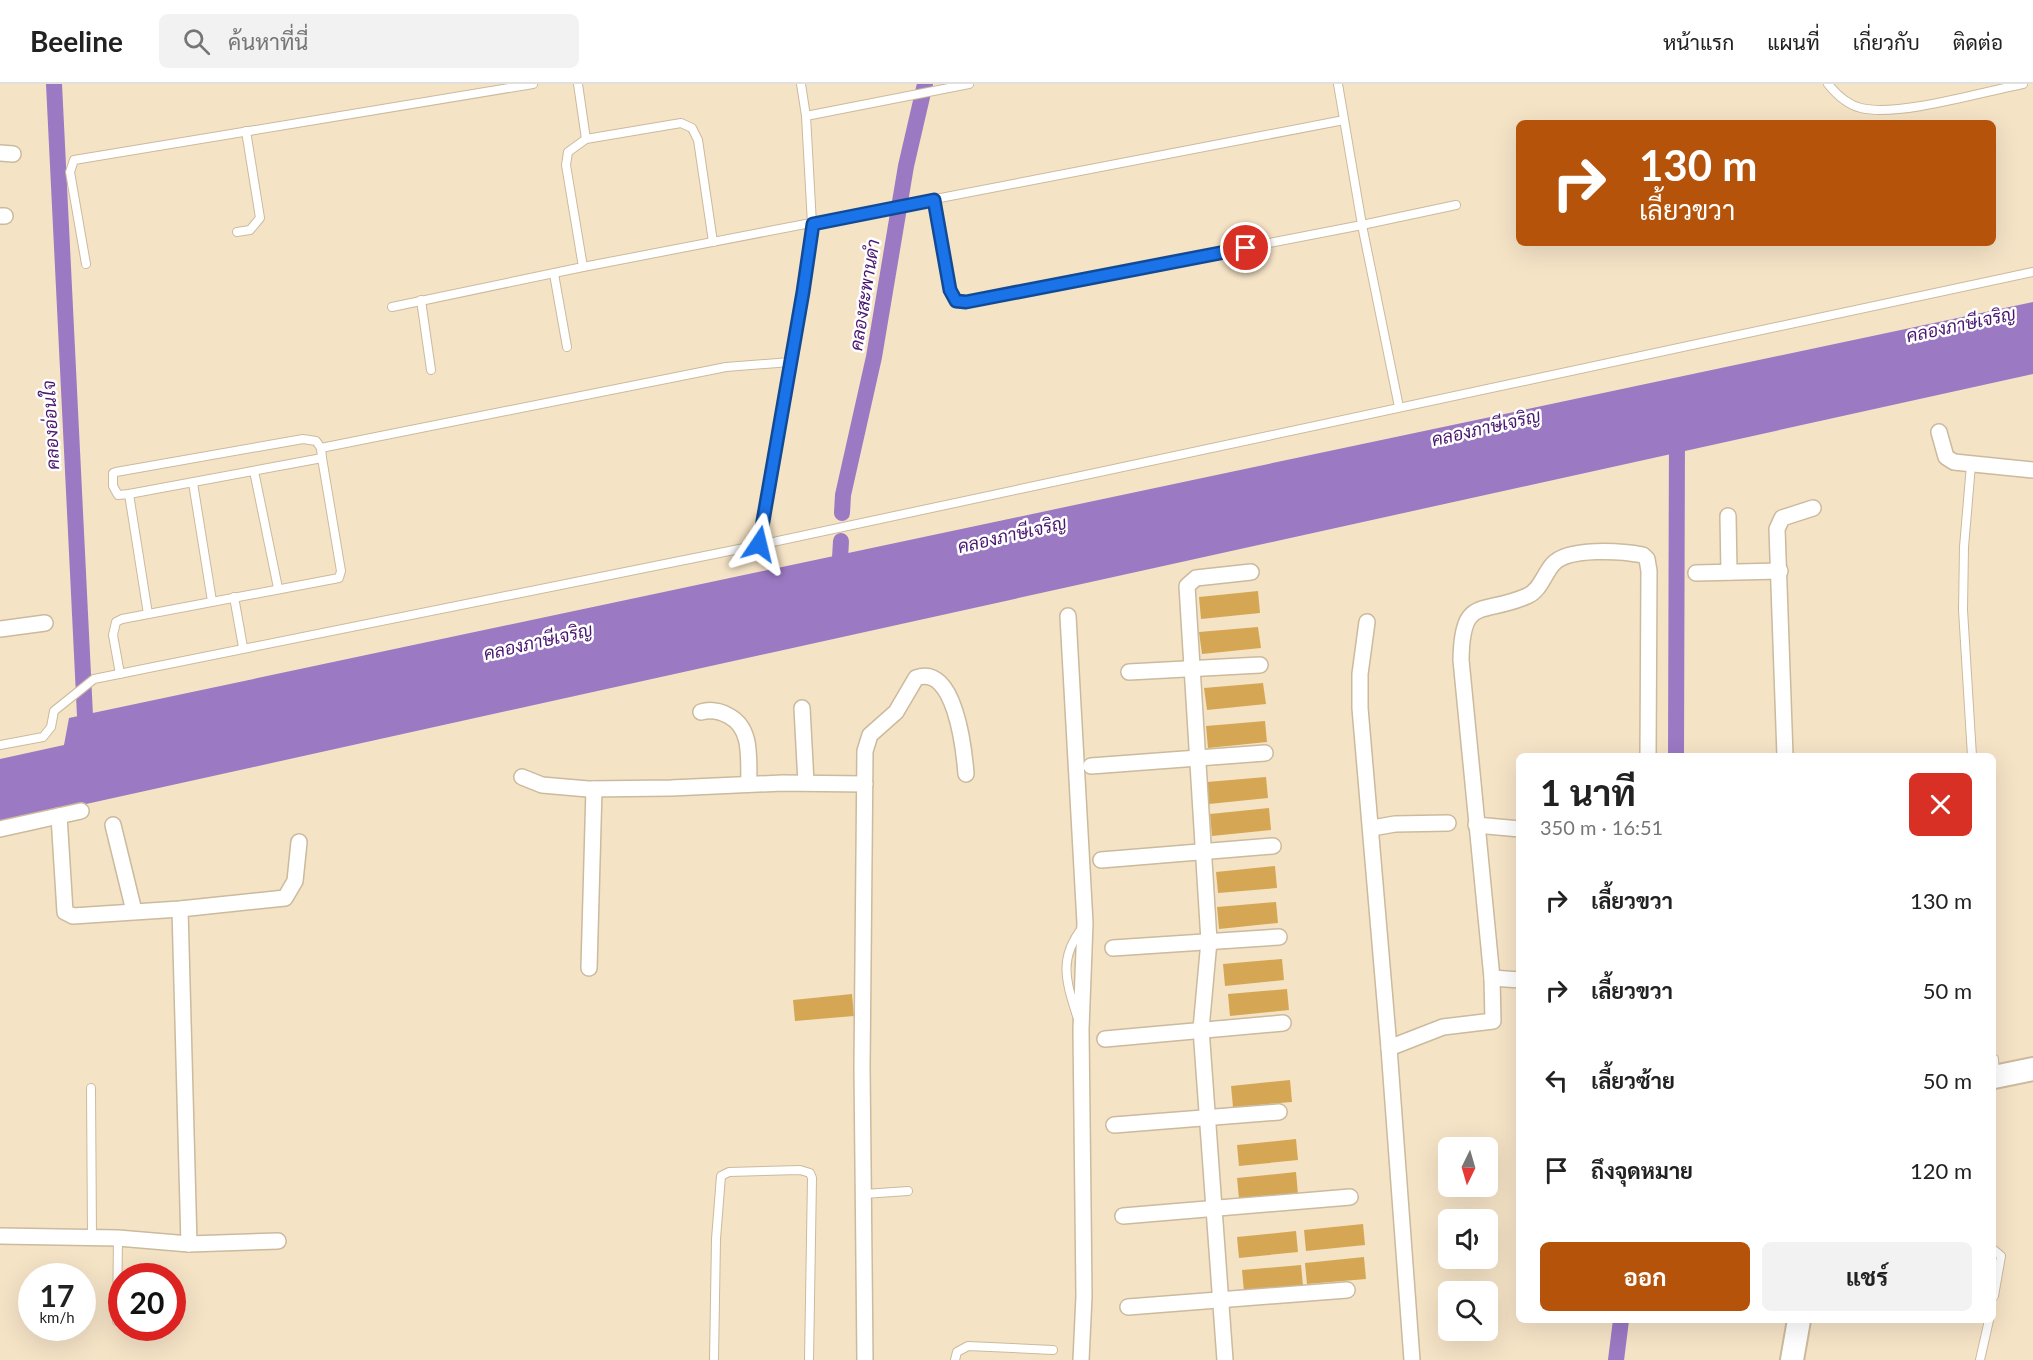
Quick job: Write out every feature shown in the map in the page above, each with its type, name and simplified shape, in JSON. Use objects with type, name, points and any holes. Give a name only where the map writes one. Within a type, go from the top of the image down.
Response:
[{"type":"street","points":[[1939,432],[1947,458],[1954,462],[2033,470]]},
{"type":"street","points":[[1785,753],[1779,523],[1789,514],[1813,507]]},
{"type":"street","points":[[1728,516],[1729,572]]},
{"type":"street","points":[[1389,1048],[1443,1027],[1493,1021],[1492,978],[1461,660],[1461,639],[1471,613],[1480,608],[1528,596],[1562,557],[1604,551],[1643,555],[1647,559],[1650,679],[1648,753]]},
{"type":"street","points":[[1696,573],[1780,571]]},
{"type":"street","points":[[1225,1360],[1202,1029],[1209,941],[1187,585],[1196,578],[1251,572]]},
{"type":"street","points":[[1068,616],[1085,923],[1081,1029],[1084,1296],[1081,1360]]},
{"type":"street","points":[[1367,622],[1360,674],[1360,708],[1372,828],[1412,1360]]},
{"type":"street","points":[[0,629],[45,623]]},
{"type":"street","points":[[1129,672],[1260,665]]},
{"type":"street","points":[[865,1360],[865,751],[870,735],[896,712],[916,678],[922,676],[938,680],[951,703],[963,744],[966,774]]},
{"type":"street","points":[[802,708],[806,783]]},
{"type":"street","points":[[701,712],[722,712],[738,720],[744,729],[749,784]]},
{"type":"street","points":[[1091,766],[1265,753]]},
{"type":"street","points":[[522,777],[542,784],[594,789],[749,784],[865,784]]},
{"type":"street","points":[[589,968],[594,789]]},
{"type":"street","points":[[0,829],[81,811]]},
{"type":"street","points":[[59,816],[65,912],[73,916],[180,909],[285,898],[296,881],[299,842]]},
{"type":"street","points":[[1372,828],[1395,824],[1448,823]]},
{"type":"street","points":[[113,825],[134,911]]},
{"type":"street","points":[[1476,825],[1516,828]]},
{"type":"street","points":[[1101,860],[1272,846]]},
{"type":"street","points":[[180,909],[189,1244]]},
{"type":"street","points":[[1113,948],[1280,937]]},
{"type":"street","points":[[1492,978],[1516,980]]},
{"type":"street","points":[[1105,1039],[1283,1023]]},
{"type":"street","points":[[1996,1071],[2033,1069]]},
{"type":"street","points":[[1114,1125],[1279,1112]]},
{"type":"street","points":[[1123,1216],[1350,1197]]},
{"type":"street","points":[[0,1236],[118,1238],[189,1244],[278,1241]]},
{"type":"street","points":[[1128,1307],[1347,1290]]},
{"type":"street","points":[[1792,1360],[1798,1323]]},
{"type":"lane","points":[[86,264],[70,172],[74,160],[532,84]]},
{"type":"lane","points":[[578,84],[586,139]]},
{"type":"lane","points":[[759,544],[813,224],[806,116],[801,84]]},
{"type":"lane","points":[[806,116],[969,84]]},
{"type":"lane","points":[[1338,84],[1362,225],[1399,407]]},
{"type":"lane","points":[[1828,84],[1839,96],[1859,108],[1880,111],[1906,108],[2023,84]]},
{"type":"lane","points":[[392,307],[583,267],[888,210],[1344,120]]},
{"type":"lane","points":[[583,267],[566,165],[568,152],[586,139],[681,123],[692,128],[698,140],[713,242]]},
{"type":"lane","points":[[237,232],[250,231],[260,218],[246,131]]},
{"type":"lane","points":[[934,200],[950,290],[956,301],[966,302],[1456,205]]},
{"type":"lane","points":[[0,745],[43,736],[51,727],[54,711],[94,679],[759,544],[2033,272]]},
{"type":"lane","points":[[554,274],[567,347]]},
{"type":"lane","points":[[421,300],[431,370]]},
{"type":"lane","points":[[321,448],[726,367],[790,362]]},
{"type":"lane","points":[[120,674],[113,635],[117,622],[212,601],[339,578],[341,575],[321,448],[312,439],[113,473],[115,492],[118,495],[322,458]]},
{"type":"lane","points":[[1971,465],[1964,547],[1963,610],[1972,753]]},
{"type":"lane","points":[[254,471],[278,588]]},
{"type":"lane","points":[[193,483],[212,601]]},
{"type":"lane","points":[[129,494],[148,614]]},
{"type":"lane","points":[[234,597],[243,647]]},
{"type":"lane","points":[[91,1088],[92,1238]]},
{"type":"lane","points":[[714,1360],[716,1239],[721,1176],[729,1172],[801,1170],[810,1173],[812,1178],[809,1360]]},
{"type":"lane","points":[[864,1194],[909,1191]]},
{"type":"lane","points":[[118,1238],[118,1263]]},
{"type":"lane","points":[[1996,1252],[2001,1256],[1996,1285]]},
{"type":"lane","points":[[1980,1360],[1988,1323]]},
{"type":"lane","points":[[955,1360],[957,1352],[968,1347],[1053,1350]]},
{"type":"water","name":"คลองภาษีเจริญ","points":[[2033,302],[2033,374],[0,823],[0,759],[64,745],[69,718]]},
{"type":"building","points":[[1258,591],[1260,613],[1201,619],[1199,597]]},
{"type":"building","points":[[1258,627],[1261,648],[1202,654],[1199,632]]},
{"type":"building","points":[[1263,683],[1266,704],[1207,710],[1204,688]]},
{"type":"building","points":[[1265,721],[1267,742],[1208,748],[1206,726]]},
{"type":"building","points":[[1266,777],[1268,798],[1209,804],[1207,782]]},
{"type":"building","points":[[1269,808],[1271,830],[1212,836],[1210,814]]},
{"type":"building","points":[[1275,866],[1277,888],[1218,893],[1216,872]]},
{"type":"building","points":[[1276,902],[1278,923],[1219,929],[1217,907]]},
{"type":"building","points":[[1282,959],[1284,980],[1225,986],[1223,964]]},
{"type":"building","points":[[1287,989],[1289,1010],[1230,1016],[1228,994]]},
{"type":"building","points":[[852,994],[854,1016],[795,1021],[793,1000]]},
{"type":"building","points":[[1290,1080],[1292,1102],[1233,1107],[1231,1086]]},
{"type":"building","points":[[1296,1139],[1298,1160],[1239,1166],[1237,1145]]},
{"type":"building","points":[[1296,1172],[1298,1194],[1239,1199],[1237,1178]]},
{"type":"building","points":[[1363,1224],[1365,1245],[1306,1251],[1304,1230]]},
{"type":"building","points":[[1296,1231],[1298,1252],[1239,1258],[1237,1237]]},
{"type":"building","points":[[1364,1257],[1366,1279],[1307,1284],[1305,1263]]},
{"type":"building","points":[[1301,1265],[1303,1286],[1244,1292],[1242,1270]]},
{"type":"waterway","name":"คลองอ่อนใจ","points":[[54,84],[86,736]]},
{"type":"waterway","name":"คลองสะพานดำ","points":[[842,513],[843,495],[874,357],[906,166],[925,84]]},
{"type":"waterway","points":[[1676,753],[1677,430]]},
{"type":"waterway","name":"คลองสะพานดำ","points":[[839,576],[841,541]]},
{"type":"waterway","points":[[1616,1360],[1621,1323]]},
{"type":"route","points":[[759,544],[813,224],[934,200],[950,290],[956,301],[966,302],[1246,248]]}]
